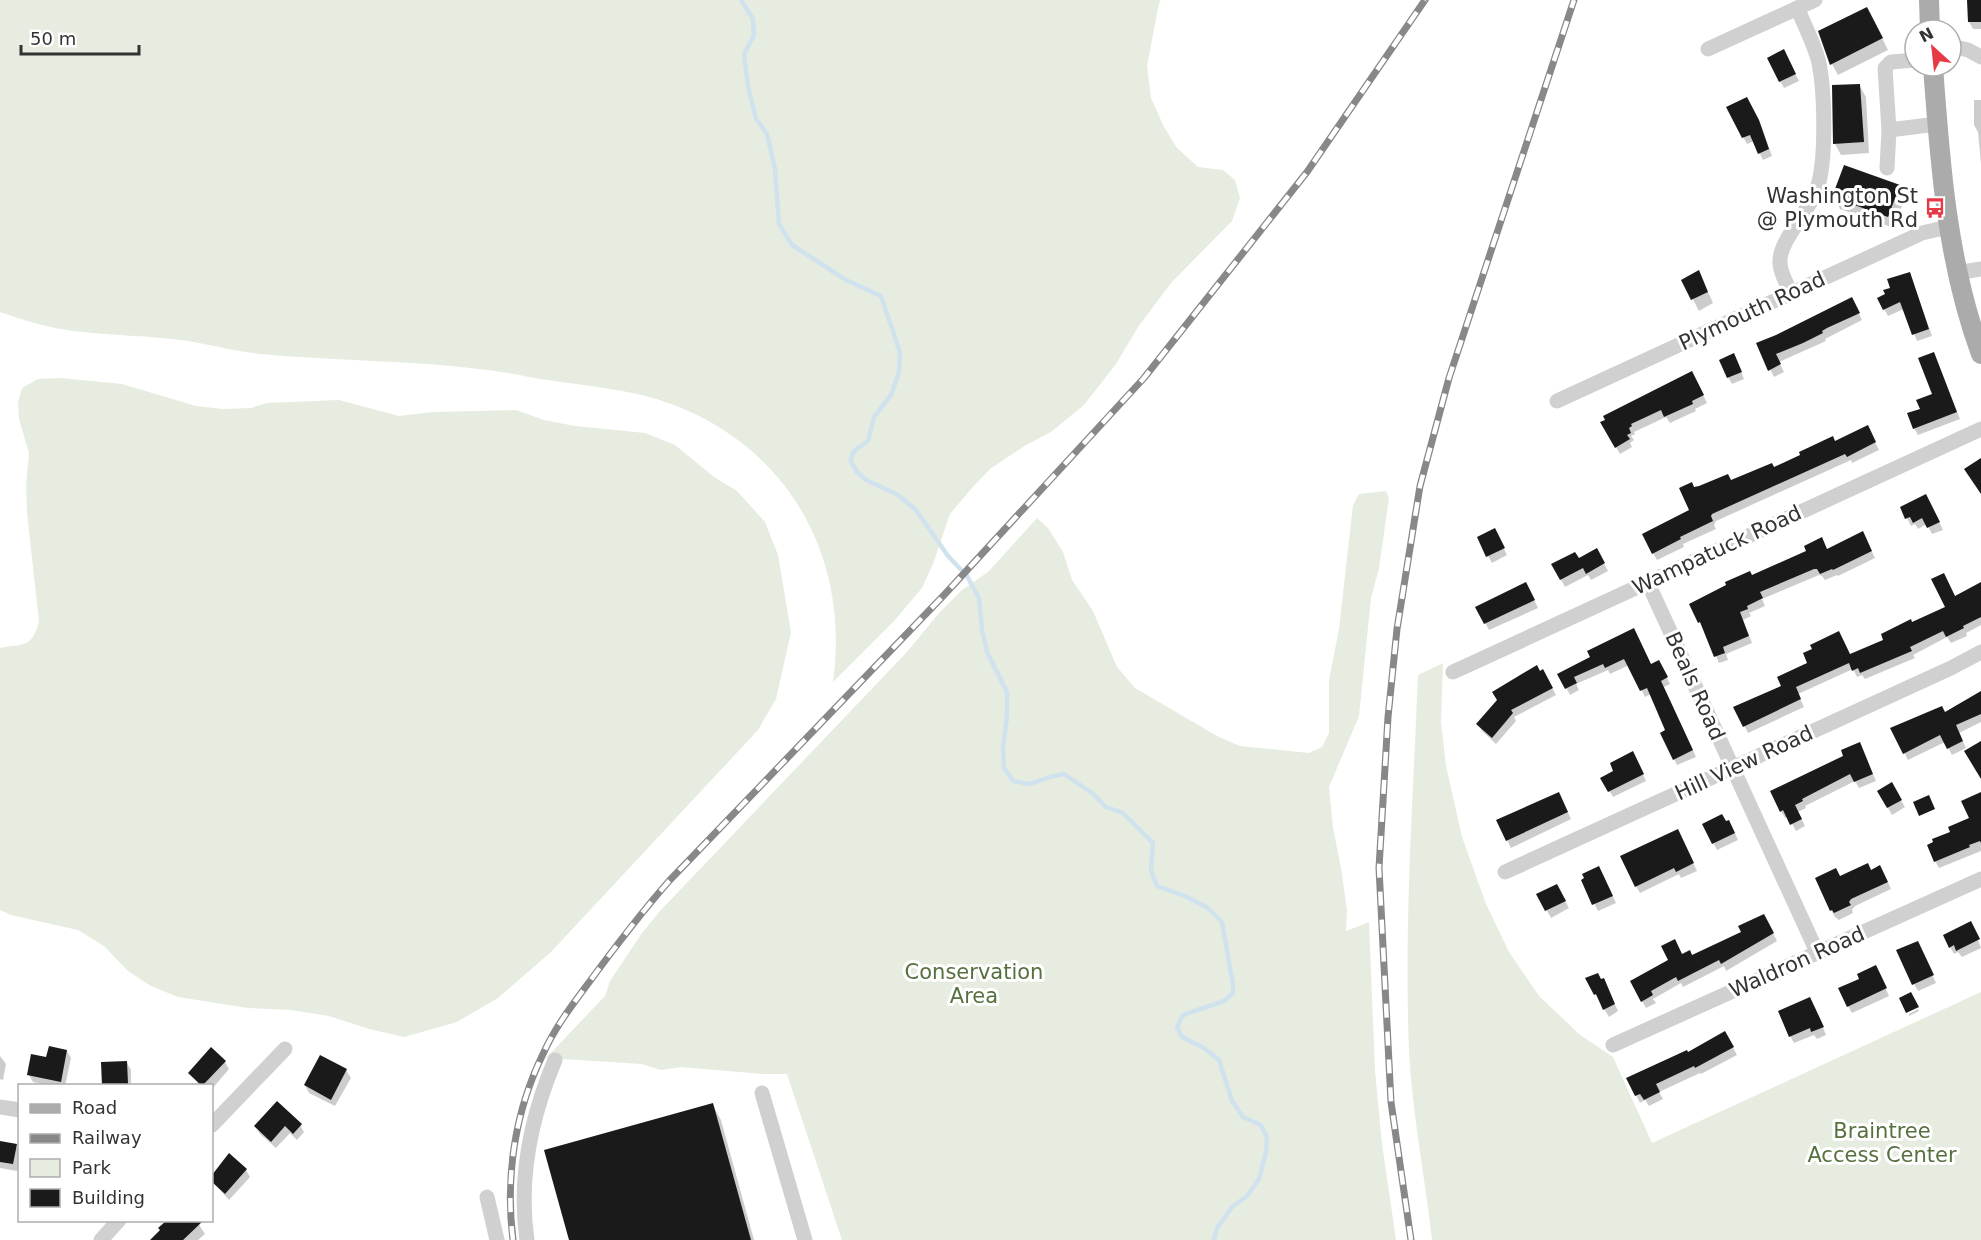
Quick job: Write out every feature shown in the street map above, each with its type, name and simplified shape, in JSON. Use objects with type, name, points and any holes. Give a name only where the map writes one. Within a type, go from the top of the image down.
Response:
[{"type":"main road","points":[[1929,0],[1930,18]]},
{"type":"main road","points":[[1934,78],[1948,227],[1956,273],[1981,354]]},
{"type":"street","points":[[1708,49],[1815,0]]},
{"type":"street","points":[[1791,293],[1780,266],[1780,253],[1814,198],[1821,173],[1823,154],[1820,70],[1816,51],[1797,8]]},
{"type":"street","points":[[1963,49],[1981,57]]},
{"type":"street","points":[[1887,168],[1889,129],[1885,68],[1891,62],[1903,61]]},
{"type":"street","points":[[1889,129],[1937,124]]},
{"type":"street","name":"Plymouth Road","points":[[1557,401],[1922,232],[1948,227]]},
{"type":"street","points":[[1956,273],[1981,269]]},
{"type":"street","name":"Wampatuck Road","points":[[1453,672],[1981,429]]},
{"type":"street","name":"Beals Road","points":[[1648,583],[1817,952]]},
{"type":"street","name":"Hill View Road","points":[[1505,872],[1951,668],[1981,652]]},
{"type":"street","name":"Waldron Road","points":[[1613,1045],[1981,879]]},
{"type":"street","points":[[213,1124],[285,1049]]},
{"type":"street","points":[[527,1240],[525,1185],[530,1137],[555,1060]]},
{"type":"street","points":[[762,1093],[805,1240]]},
{"type":"street","points":[[0,1107],[18,1110]]},
{"type":"street","points":[[487,1197],[497,1240]]},
{"type":"street","points":[[101,1240],[119,1222]]},
{"type":"green space","points":[[0,0],[1161,0],[1147,66],[1151,98],[1164,127],[1177,148],[1198,167],[1223,170],[1235,180],[1240,198],[1232,221],[1171,283],[1138,327],[1116,364],[1084,405],[1051,432],[1026,445],[990,469],[971,489],[950,514],[922,588],[895,620],[833,682],[836,637],[832,594],[821,553],[804,515],[780,480],[751,450],[715,425],[674,405],[627,392],[495,371],[430,364],[260,354],[173,339],[60,329],[0,312]]},
{"type":"green space","points":[[60,378],[122,384],[196,406],[223,409],[251,408],[267,403],[339,400],[399,416],[433,412],[516,410],[544,420],[575,426],[645,433],[675,445],[714,477],[737,491],[765,522],[778,555],[791,632],[776,699],[758,730],[551,952],[498,998],[457,1022],[404,1037],[329,1016],[291,1010],[248,1008],[178,997],[151,986],[128,971],[104,946],[78,930],[11,915],[0,910],[0,648],[21,645],[29,641],[39,622],[27,512],[26,486],[29,453],[19,419],[18,402],[22,388],[38,379]]},
{"type":"green space","name":"Conservation Area","points":[[1386,491],[1389,498],[1379,568],[1371,598],[1359,716],[1329,787],[1333,828],[1347,910],[1346,931],[1369,922],[1375,1071],[1382,1144],[1396,1240],[842,1240],[787,1074],[681,1067],[661,1070],[641,1064],[546,1058],[605,996],[610,981],[642,933],[660,911],[906,653],[940,612],[962,590],[988,572],[1037,518],[1048,528],[1063,552],[1072,580],[1093,611],[1117,667],[1135,688],[1217,736],[1240,746],[1309,753],[1322,747],[1329,733],[1329,680],[1339,629],[1353,505],[1359,494]]},
{"type":"green space","name":"Braintree Access Center","points":[[1443,663],[1441,722],[1446,766],[1462,837],[1486,904],[1509,952],[1539,996],[1579,1034],[1613,1057],[1652,1143],[1981,992],[1981,1240],[1432,1240],[1409,1050],[1408,909],[1418,675]]},
{"type":"building","points":[[1967,0],[1981,0],[1981,22],[1968,22]]},
{"type":"building","points":[[1867,7],[1883,38],[1830,65],[1818,31]]},
{"type":"building","points":[[1784,49],[1796,74],[1779,82],[1767,58]]},
{"type":"building","points":[[1860,84],[1864,142],[1833,144],[1832,85]]},
{"type":"building","points":[[1747,97],[1759,120],[1769,149],[1758,154],[1750,135],[1742,138],[1726,107]]},
{"type":"building","points":[[1844,165],[1900,185],[1888,217],[1832,197]]},
{"type":"building","points":[[1699,270],[1708,292],[1691,300],[1681,280]]},
{"type":"building","points":[[1910,272],[1929,329],[1912,335],[1900,302],[1883,310],[1877,298],[1885,294],[1883,290],[1890,288],[1887,279]]},
{"type":"building","points":[[1852,297],[1860,313],[1827,328],[1822,331],[1823,333],[1803,343],[1776,354],[1781,364],[1768,371],[1756,343]]},
{"type":"building","points":[[1934,352],[1957,412],[1913,429],[1907,413],[1920,409],[1916,400],[1932,394],[1918,358]]},
{"type":"building","points":[[1734,353],[1742,372],[1727,378],[1719,360]]},
{"type":"building","points":[[1692,371],[1704,395],[1692,401],[1693,404],[1664,417],[1661,410],[1631,424],[1629,428],[1631,433],[1627,435],[1630,439],[1615,448],[1600,422],[1605,420],[1603,416]]},
{"type":"building","points":[[1868,425],[1876,442],[1847,457],[1845,454],[1712,514],[1713,521],[1652,554],[1642,534],[1689,510],[1679,488],[1692,482],[1694,487],[1699,486],[1728,474],[1731,480],[1772,463],[1774,467],[1833,436],[1835,441]]},
{"type":"building","points":[[1981,458],[1981,494],[1964,469]]},
{"type":"building","points":[[1926,494],[1940,522],[1927,528],[1922,518],[1913,523],[1910,517],[1905,519],[1900,507]]},
{"type":"building","points":[[1495,528],[1505,548],[1486,557],[1477,537]]},
{"type":"building","points":[[1863,531],[1872,551],[1833,570],[1820,574],[1817,569],[1814,569],[1760,592],[1763,598],[1740,612],[1749,636],[1723,647],[1725,653],[1714,657],[1700,622],[1698,623],[1689,604],[1726,585],[1725,582],[1750,571],[1752,575],[1806,551],[1804,546],[1822,537],[1827,549]]},
{"type":"building","points":[[1597,548],[1605,563],[1586,574],[1583,568],[1560,580],[1551,564],[1575,552],[1579,558]]},
{"type":"building","points":[[1944,573],[1955,596],[1981,582],[1981,617],[1946,637],[1943,631],[1910,647],[1912,651],[1860,673],[1858,668],[1852,671],[1849,663],[1796,687],[1801,699],[1743,727],[1733,707],[1781,686],[1777,677],[1807,663],[1803,653],[1812,649],[1810,645],[1839,631],[1850,654],[1883,640],[1881,634],[1911,619],[1912,622],[1945,607],[1931,579]]},
{"type":"building","points":[[1526,582],[1535,600],[1484,624],[1475,607]]},
{"type":"building","points":[[1634,628],[1651,664],[1659,660],[1668,677],[1661,681],[1693,750],[1673,760],[1660,733],[1665,730],[1647,688],[1640,691],[1624,659],[1605,668],[1603,664],[1574,677],[1577,683],[1565,689],[1557,674],[1590,657],[1587,651]]},
{"type":"building","points":[[1537,665],[1540,671],[1543,669],[1553,688],[1511,710],[1513,713],[1492,738],[1476,724],[1497,700],[1492,692]]},
{"type":"building","points":[[1981,691],[1981,714],[1956,725],[1963,741],[1947,749],[1940,735],[1903,754],[1890,728],[1942,706],[1945,712]]},
{"type":"building","points":[[1981,741],[1981,779],[1964,751]]},
{"type":"building","points":[[1860,742],[1873,774],[1854,782],[1850,774],[1802,799],[1803,801],[1795,805],[1802,819],[1790,825],[1783,810],[1780,812],[1770,791],[1843,756],[1841,750]]},
{"type":"building","points":[[1633,751],[1644,774],[1608,792],[1600,778],[1613,771],[1610,763]]},
{"type":"building","points":[[1892,782],[1902,800],[1887,808],[1877,791]]},
{"type":"building","points":[[1559,792],[1568,812],[1506,841],[1496,820]]},
{"type":"building","points":[[1981,792],[1981,843],[1980,841],[1969,845],[1970,847],[1934,862],[1927,845],[1933,842],[1932,839],[1950,832],[1948,827],[1969,818],[1961,801]]},
{"type":"building","points":[[1929,795],[1935,809],[1919,816],[1913,802]]},
{"type":"building","points":[[1722,814],[1726,821],[1729,820],[1735,833],[1712,844],[1702,824]]},
{"type":"building","points":[[1678,829],[1694,863],[1676,872],[1674,868],[1635,887],[1620,856]]},
{"type":"building","points":[[1868,863],[1871,870],[1880,865],[1888,882],[1851,899],[1849,902],[1851,905],[1834,913],[1830,911],[1815,878],[1836,868],[1840,876]]},
{"type":"building","points":[[1599,866],[1613,896],[1592,905],[1581,880],[1584,878],[1582,874]]},
{"type":"building","points":[[1557,884],[1566,901],[1545,911],[1536,894]]},
{"type":"building","points":[[1764,914],[1774,933],[1721,964],[1719,960],[1678,981],[1676,977],[1651,991],[1653,995],[1641,1002],[1630,981],[1668,960],[1661,946],[1675,939],[1682,954],[1690,950],[1692,955],[1741,932],[1738,926]]},
{"type":"building","points":[[1971,921],[1980,939],[1956,951],[1954,945],[1949,948],[1943,935]]},
{"type":"building","points":[[1918,941],[1934,975],[1912,985],[1896,950]]},
{"type":"building","points":[[1876,965],[1887,988],[1847,1007],[1838,988],[1859,979],[1857,974]]},
{"type":"building","points":[[1598,973],[1601,979],[1604,978],[1615,1004],[1603,1010],[1585,978]]},
{"type":"building","points":[[1911,992],[1919,1007],[1906,1013],[1899,998]]},
{"type":"building","points":[[1810,997],[1824,1027],[1811,1032],[1810,1028],[1789,1037],[1778,1011]]},
{"type":"building","points":[[1725,1031],[1734,1047],[1695,1068],[1694,1066],[1656,1084],[1660,1092],[1644,1100],[1640,1094],[1635,1096],[1626,1078],[1687,1050],[1688,1052]]},
{"type":"building","points":[[49,1046],[67,1050],[61,1082],[27,1075],[31,1054],[46,1057]]},
{"type":"building","points":[[211,1047],[226,1061],[204,1084],[200,1084],[188,1073]]},
{"type":"building","points":[[320,1055],[347,1069],[331,1100],[304,1085]]},
{"type":"building","points":[[127,1061],[128,1084],[102,1084],[101,1062]]},
{"type":"building","points":[[277,1101],[302,1124],[293,1134],[285,1126],[271,1142],[254,1126]]},
{"type":"building","points":[[713,1103],[751,1240],[569,1240],[544,1150]]},
{"type":"building","points":[[0,1141],[17,1144],[13,1164],[0,1162]]},
{"type":"building","points":[[229,1153],[247,1169],[225,1194],[213,1183],[213,1174]]},
{"type":"building","points":[[165,1222],[202,1222],[183,1240],[150,1240],[160,1230],[158,1228]]},
{"type":"waterway","points":[[741,0],[753,19],[754,35],[744,54],[748,87],[756,119],[767,134],[775,169],[779,224],[792,245],[846,280],[881,296],[900,352],[899,372],[891,395],[874,417],[868,441],[855,450],[851,462],[866,480],[898,495],[916,510],[948,556],[967,576],[979,598],[987,652],[1007,692],[1004,768],[1013,781],[1030,784],[1064,774],[1092,793],[1106,807],[1123,813],[1153,843],[1151,871],[1157,886],[1185,896],[1208,908],[1222,922],[1233,993],[1224,1001],[1183,1015],[1177,1027],[1182,1037],[1204,1048],[1219,1060],[1232,1101],[1243,1117],[1261,1125],[1267,1137],[1266,1152],[1259,1179],[1247,1196],[1232,1207],[1217,1228],[1214,1240]]},
{"type":"railway","points":[[513,1240],[510,1192],[512,1168],[514,1145],[525,1098],[548,1044],[577,998],[628,930],[669,881],[945,594],[1144,378],[1307,172],[1425,0]]},
{"type":"railway","points":[[1411,1240],[1391,1102],[1379,868],[1388,717],[1397,629],[1420,486],[1449,378],[1574,0]]},
{"type":"place","name":"Washington St @ Plymouth Rd","points":[[1935,208]]}]
